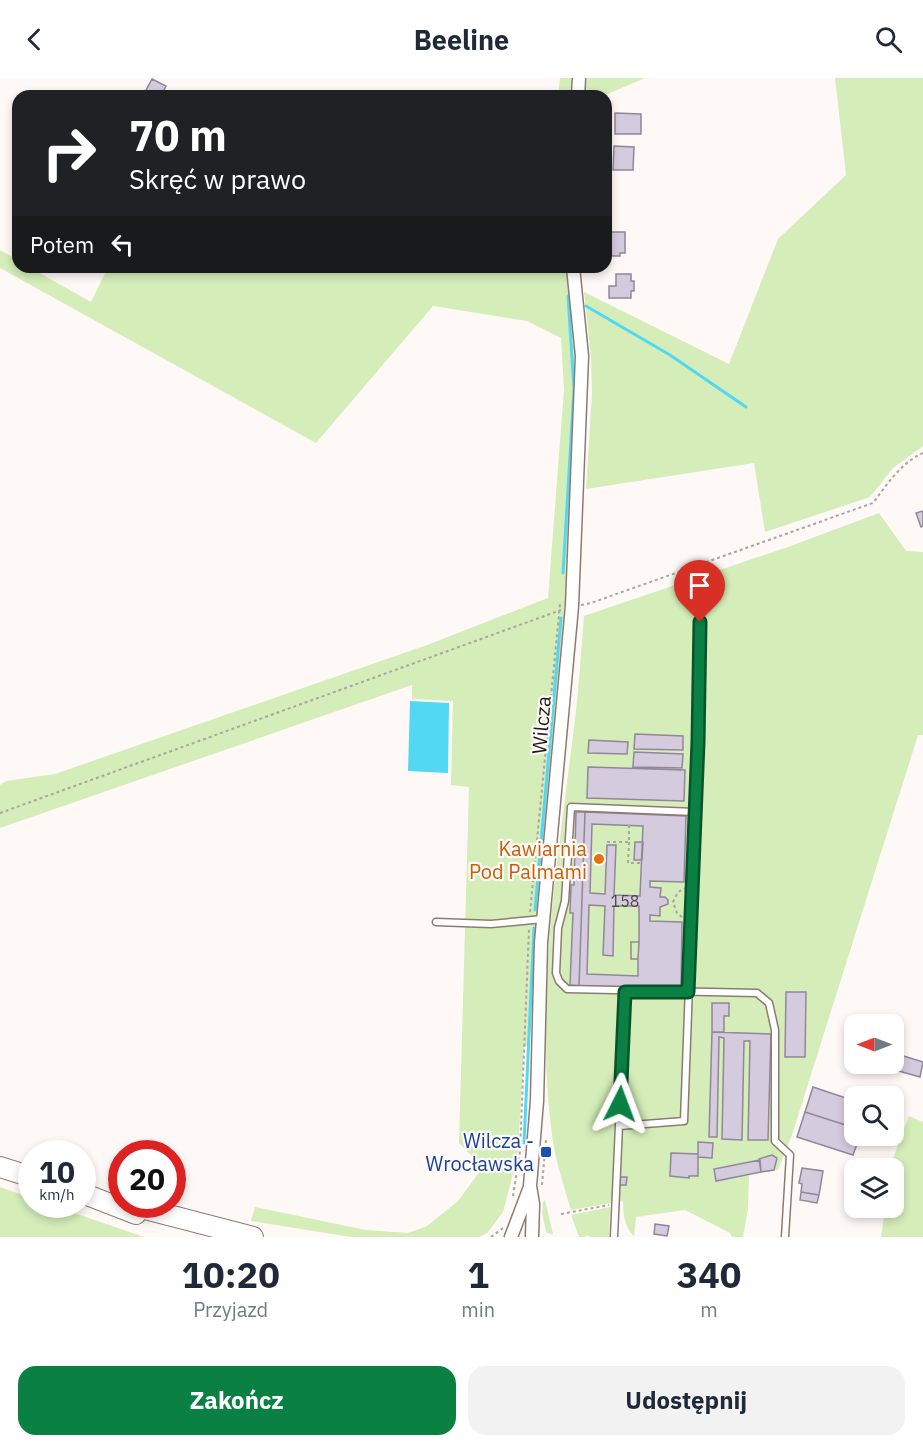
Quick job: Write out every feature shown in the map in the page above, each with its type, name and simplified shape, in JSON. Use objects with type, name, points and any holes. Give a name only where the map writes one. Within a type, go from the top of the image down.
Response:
[{"type":"main road","points":[[0,1167],[18,1173]]},
{"type":"main road","points":[[96,1199],[195,1237]]},
{"type":"main road","points":[[180,1218],[253,1237]]},
{"type":"street","name":"Wilcza","points":[[532,1237],[533,1204],[530,1186],[537,1101],[537,1038],[543,919],[572,606],[582,356],[574,273]]},
{"type":"street","name":"Wilcza","points":[[507,1232],[530,1186]]},
{"type":"lane","points":[[619,1126],[684,1121],[700,622]]},
{"type":"lane","points":[[695,812],[571,807],[566,901],[558,928],[556,973],[559,981],[567,989],[757,993],[769,1003],[775,1030],[775,1141],[790,1155],[785,1237]]},
{"type":"lane","points":[[436,922],[491,924],[543,919]]},
{"type":"lane","points":[[614,1237],[625,992]]},
{"type":"path","points":[[572,606],[591,603],[873,503],[910,458],[923,453]]},
{"type":"path","points":[[0,813],[558,611]]},
{"type":"path","points":[[629,822],[628,863],[641,863]]},
{"type":"path","points":[[607,842],[629,842]]},
{"type":"path","points":[[629,851],[634,851]]},
{"type":"path","points":[[691,919],[677,913],[673,902],[678,892],[693,887]]},
{"type":"path","points":[[668,902],[673,902]]},
{"type":"path","points":[[544,1178],[546,1138]]},
{"type":"path","points":[[561,1214],[615,1204]]},
{"type":"path","points":[[491,1237],[507,1232]]},
{"type":"green space","points":[[560,78],[572,78],[571,90],[559,90]]},
{"type":"green space","points":[[585,78],[645,78],[612,92],[612,90],[583,90]]},
{"type":"green space","points":[[835,78],[923,78],[923,446],[893,468],[870,497],[765,532],[754,463],[586,489],[592,393],[591,357],[584,292],[729,364],[778,239],[846,175]]},
{"type":"green space","points":[[0,250],[12,257],[12,273],[40,273],[91,302],[105,273],[568,273],[577,355],[566,592],[538,897],[529,1045],[524,1047],[518,1150],[514,1170],[503,1212],[488,1232],[480,1237],[351,1237],[251,1221],[255,1207],[366,1230],[408,1233],[427,1226],[458,1201],[483,1167],[459,1143],[469,787],[451,785],[453,701],[412,699],[412,685],[0,828],[0,785],[6,781],[55,774],[427,645],[548,598],[564,390],[561,338],[527,321],[433,306],[316,443],[0,268]]},
{"type":"green space","points":[[879,513],[906,551],[923,552],[923,735],[918,735],[792,1135],[778,1170],[749,1175],[748,1209],[743,1237],[732,1237],[730,1233],[685,1210],[636,1217],[634,1236],[626,1224],[623,1201],[571,1210],[553,1144],[547,1083],[547,979],[550,927],[576,707],[584,616],[788,547]]},
{"type":"green space","points":[[909,1116],[923,1122],[923,1237],[881,1237],[884,1218],[904,1218],[904,1158],[893,1158],[898,1146],[904,1146],[904,1129]]},
{"type":"green space","points":[[0,1187],[18,1193],[18,1218],[89,1218],[144,1237],[0,1237]]},
{"type":"green space","points":[[545,1200],[553,1234],[546,1232],[542,1213]]},
{"type":"green space","points":[[610,1207],[609,1237],[590,1237],[588,1235],[579,1237],[571,1215]]},
{"type":"water","points":[[410,701],[449,703],[448,773],[408,771]]},
{"type":"building","points":[[152,79],[166,86],[164,90],[146,90]]},
{"type":"building","points":[[615,113],[641,114],[641,134],[615,134]]},
{"type":"building","points":[[614,146],[634,147],[633,170],[613,170]]},
{"type":"building","points":[[612,232],[625,232],[625,253],[620,253],[620,256],[612,256]]},
{"type":"building","points":[[616,274],[631,274],[634,291],[631,291],[631,298],[609,298],[609,286],[616,286]]},
{"type":"building","points":[[923,511],[923,526],[921,527],[916,513]]},
{"type":"building","points":[[635,734],[683,736],[683,750],[634,749]]},
{"type":"building","points":[[589,740],[628,742],[627,754],[588,753]]},
{"type":"building","points":[[634,752],[683,754],[682,768],[633,767]]},
{"type":"building","points":[[588,767],[685,770],[684,801],[587,798]]},
{"type":"building","points":[[576,812],[585,812],[579,986],[570,985],[573,913],[570,913],[571,885],[574,885]]},
{"type":"building","points":[[585,812],[686,816],[684,882],[650,881],[650,887],[661,888],[660,897],[665,897],[668,904],[660,907],[660,916],[650,915],[650,921],[682,922],[681,988],[579,986]],"holes":[[[592,824],[643,826],[640,896],[614,895],[616,845],[607,845],[605,894],[590,893]],[[589,905],[605,906],[603,955],[613,956],[614,906],[639,906],[639,942],[631,942],[631,959],[638,959],[638,976],[587,974]]]},
{"type":"building","points":[[635,842],[643,842],[642,860],[634,860]]},
{"type":"building","points":[[631,942],[639,942],[638,959],[631,959]]},
{"type":"building","points":[[786,992],[806,992],[805,1057],[785,1057]]},
{"type":"building","points":[[712,1003],[729,1003],[729,1016],[724,1016],[724,1032],[712,1032]]},
{"type":"building","points":[[712,1032],[771,1034],[768,1140],[748,1140],[750,1041],[744,1041],[742,1140],[722,1139],[724,1038],[719,1037],[717,1137],[709,1137]]},
{"type":"building","points":[[904,1056],[923,1062],[920,1077],[904,1072]]},
{"type":"building","points":[[813,1087],[844,1097],[844,1124],[805,1112]]},
{"type":"building","points":[[805,1112],[844,1124],[844,1146],[856,1146],[853,1155],[797,1137]]},
{"type":"building","points":[[698,1142],[713,1143],[712,1158],[698,1157]]},
{"type":"building","points":[[671,1153],[698,1154],[698,1176],[689,1176],[689,1178],[670,1176]]},
{"type":"building","points":[[772,1155],[777,1158],[774,1170],[761,1172],[759,1159]]},
{"type":"building","points":[[760,1160],[761,1172],[716,1181],[714,1169]]},
{"type":"building","points":[[802,1168],[823,1171],[819,1195],[801,1192],[802,1184],[799,1183]]},
{"type":"building","points":[[620,1177],[627,1177],[626,1185],[620,1185]]},
{"type":"building","points":[[801,1192],[819,1195],[817,1203],[800,1200]]},
{"type":"building","points":[[655,1224],[669,1226],[667,1236],[654,1234]]},
{"type":"waterway","points":[[563,573],[574,389],[568,296]]},
{"type":"waterway","points":[[586,306],[670,355],[746,407]]},
{"type":"waterway","points":[[535,910],[561,618]]},
{"type":"waterway","points":[[524,1143],[534,928]]},
{"type":"place","name":"Kawiarnia Pod Palmami","points":[[599,859]]},
{"type":"place","name":"Wilcza - Wrocławska","points":[[546,1152]]},
{"type":"route","points":[[620,1104],[625,992],[688,992],[698,742],[700,622]]}]
